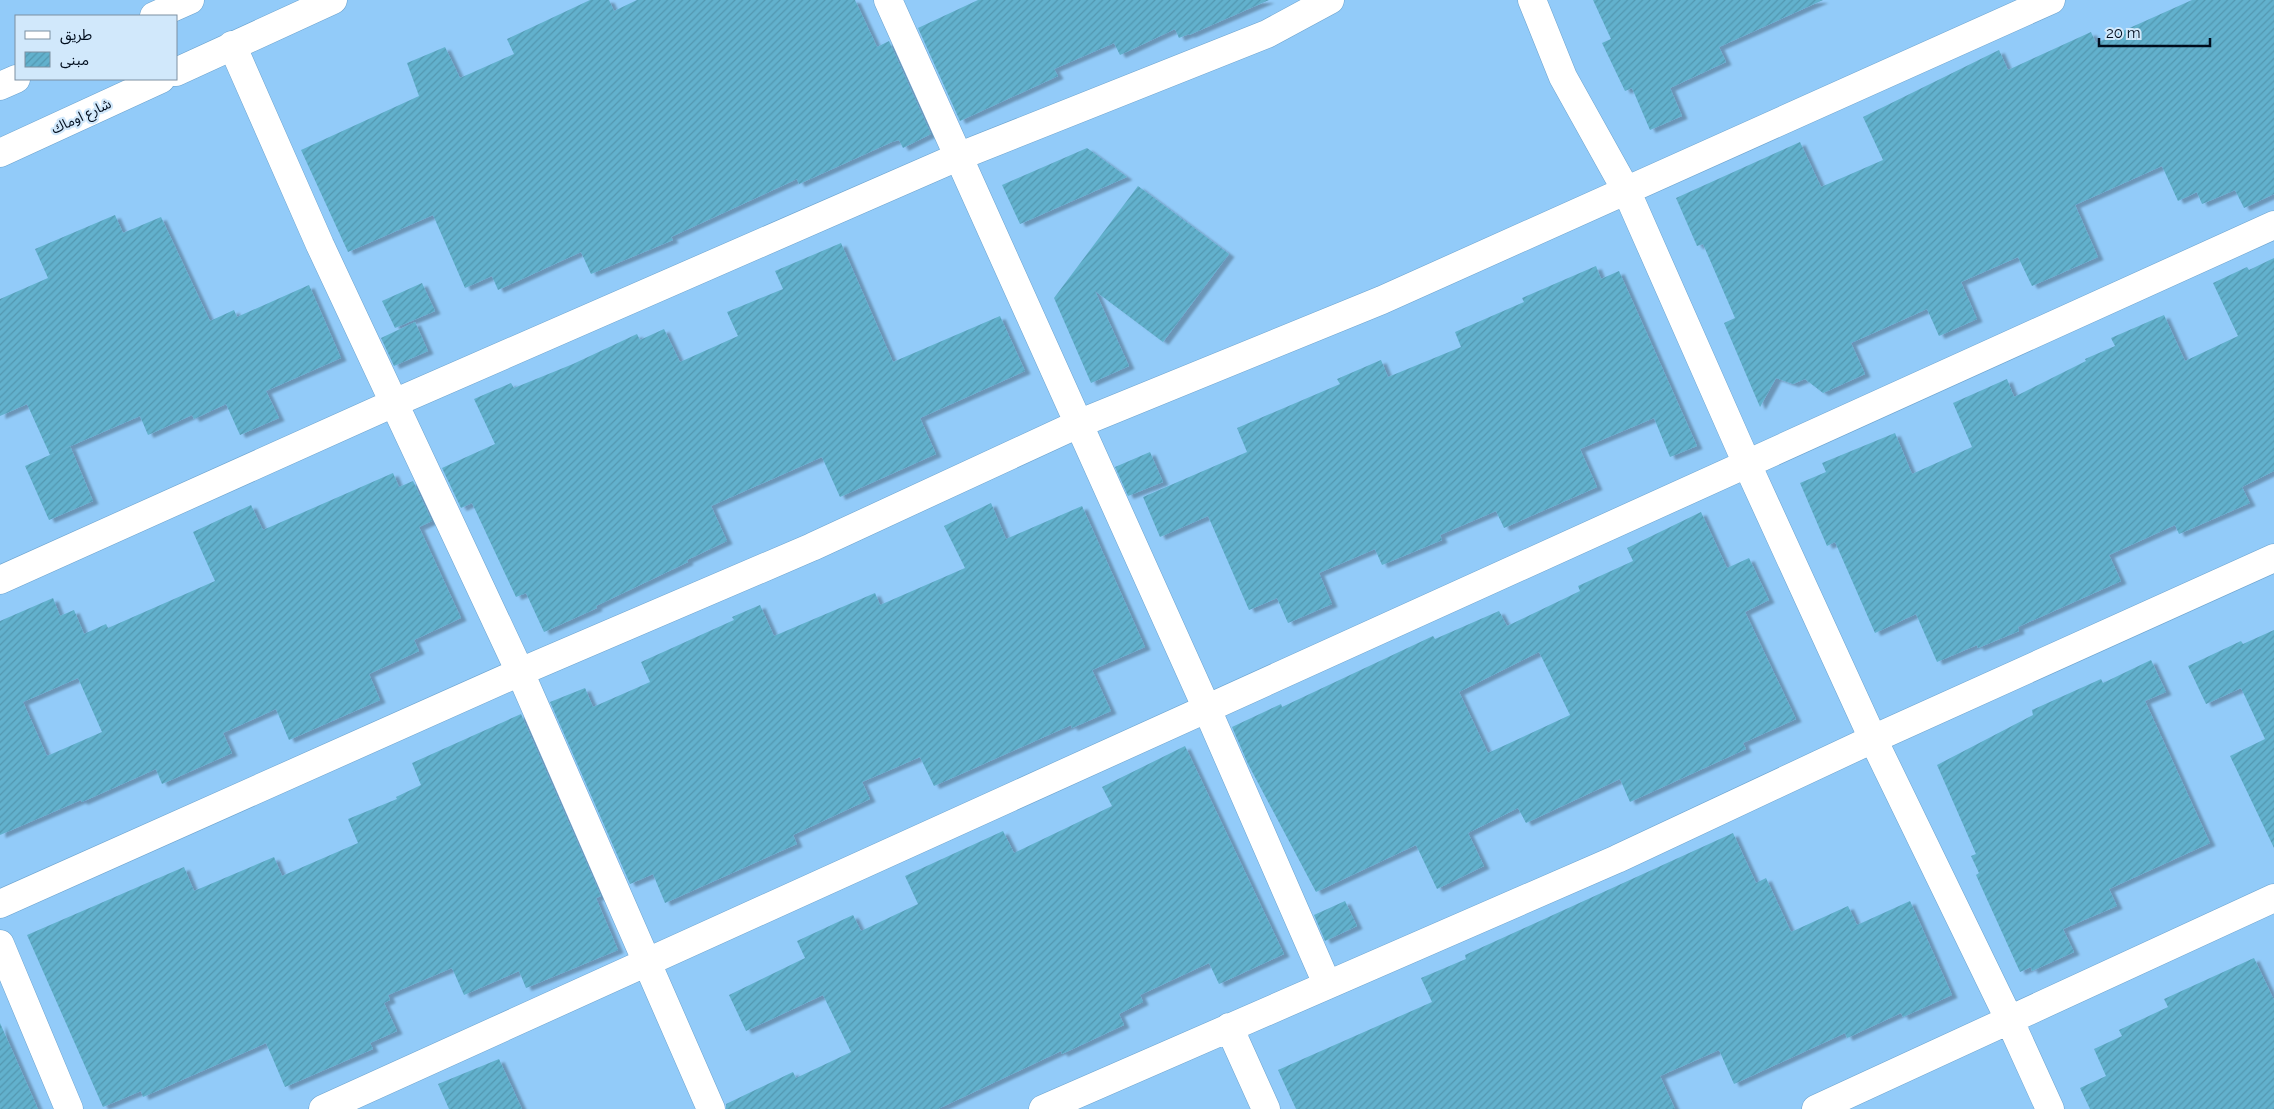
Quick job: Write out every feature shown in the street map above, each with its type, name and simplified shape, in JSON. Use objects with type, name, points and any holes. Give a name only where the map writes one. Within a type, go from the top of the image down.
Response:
[{"type":"street","points":[[156,15],[190,0]]},
{"type":"street","points":[[178,71],[232,44],[332,0]]},
{"type":"street","points":[[888,0],[960,156],[1078,424],[1207,709],[1327,984]]},
{"type":"street","points":[[0,580],[394,403],[960,156],[1267,34],[1330,0]]},
{"type":"street","points":[[1532,0],[1562,77],[1627,192],[1747,464],[1872,739],[2009,1019],[2050,1109]]},
{"type":"street","points":[[0,904],[520,672],[812,547],[1078,424],[1382,300],[1627,192],[2051,0]]},
{"type":"street","points":[[232,44],[320,245],[520,672],[711,1109]]},
{"type":"street","points":[[0,86],[15,79]]},
{"type":"street","name":"شارع اوماك","points":[[0,153],[159,80]]},
{"type":"street","points":[[323,1109],[2274,225]]},
{"type":"street","points":[[1043,1109],[1617,859],[1872,739],[2274,558]]},
{"type":"street","points":[[1816,1109],[2274,898]]},
{"type":"street","points":[[0,944],[69,1109]]},
{"type":"street","points":[[1229,1027],[1266,1109]]},
{"type":"building","points":[[590,0],[609,0],[614,11],[637,0],[855,0],[877,47],[889,41],[931,134],[903,148],[899,140],[892,142],[799,184],[797,179],[671,237],[673,240],[591,274],[581,252],[498,290],[492,276],[465,288],[433,215],[348,252],[301,150],[419,96],[407,63],[445,47],[460,78],[514,54],[507,39]]},
{"type":"building","points":[[978,0],[1269,0],[1189,35],[1179,38],[1175,29],[1120,55],[1114,43],[1054,69],[1058,76],[960,121],[918,28]]},
{"type":"building","points":[[1593,0],[1823,0],[1719,47],[1726,62],[1670,88],[1682,116],[1650,130],[1632,88],[1625,91],[1602,43],[1611,39]]},
{"type":"building","points":[[2192,0],[2274,0],[2274,194],[2244,208],[2235,190],[2202,204],[2197,192],[2178,201],[2162,166],[2075,205],[2098,257],[2032,286],[2018,257],[1961,282],[1977,319],[1939,336],[1927,309],[1851,343],[1865,374],[1823,393],[1805,379],[1793,384],[1776,378],[1760,407],[1724,323],[1735,318],[1703,244],[1697,246],[1676,198],[1800,142],[1821,187],[1883,160],[1863,117],[1999,50],[2008,70],[2091,32],[2096,43]]},
{"type":"building","points":[[1087,148],[1127,177],[1020,224],[1002,185]]},
{"type":"building","points":[[1138,186],[1229,254],[1163,342],[1095,291],[1129,366],[1091,383],[1054,298]]},
{"type":"building","points":[[115,215],[123,233],[161,217],[210,321],[234,310],[237,317],[309,285],[341,358],[266,391],[279,418],[240,435],[226,404],[194,419],[192,415],[148,435],[140,416],[50,455],[27,404],[0,416],[0,299],[48,278],[35,249]]},
{"type":"building","points":[[841,243],[893,362],[1000,316],[1025,371],[920,418],[936,454],[840,497],[822,457],[711,506],[727,541],[596,606],[597,608],[544,632],[526,593],[516,597],[472,503],[461,508],[442,468],[495,444],[474,399],[511,383],[514,388],[573,364],[637,334],[640,340],[664,329],[680,362],[738,336],[727,312],[783,289],[775,271]]},
{"type":"building","points":[[2274,258],[2274,471],[2242,487],[2250,503],[2179,534],[2175,525],[2109,555],[2121,581],[2018,627],[2019,631],[1978,648],[1977,645],[1937,662],[1916,614],[1875,633],[1835,542],[1827,546],[1800,483],[1826,472],[1822,463],[1895,433],[1912,474],[1972,447],[1953,403],[2007,379],[2014,397],[2086,361],[2085,359],[2115,346],[2111,338],[2164,315],[2185,361],[2238,336],[2213,283],[2247,267],[2249,270]]},
{"type":"building","points":[[1596,266],[1601,279],[1619,271],[1697,446],[1670,457],[1654,418],[1580,449],[1597,487],[1504,528],[1496,511],[1440,535],[1442,540],[1382,565],[1375,549],[1319,573],[1332,604],[1288,623],[1277,598],[1249,610],[1208,516],[1160,537],[1143,497],[1247,452],[1237,428],[1340,384],[1337,379],[1381,360],[1388,377],[1461,347],[1455,332],[1524,302],[1522,298]]},
{"type":"building","points":[[422,283],[435,311],[395,328],[382,301]]},
{"type":"building","points":[[415,322],[428,351],[394,366],[381,338]]},
{"type":"building","points":[[70,446],[93,501],[49,520],[25,466]]},
{"type":"building","points":[[1150,452],[1163,482],[1128,496],[1115,467]]},
{"type":"building","points":[[393,473],[399,487],[413,481],[432,521],[419,527],[461,618],[414,640],[419,651],[369,674],[380,700],[289,740],[276,709],[223,733],[232,753],[162,784],[156,769],[82,802],[81,800],[0,835],[0,621],[53,598],[60,616],[74,610],[84,634],[106,624],[108,628],[215,581],[193,532],[251,505],[263,530]],"holes":[[[78,678],[102,732],[47,756],[23,702]]]},
{"type":"building","points":[[991,503],[1006,539],[1082,506],[1145,647],[1092,670],[1111,711],[1072,728],[1071,725],[934,786],[920,757],[862,782],[870,799],[793,835],[797,844],[665,903],[653,874],[630,884],[550,702],[585,688],[593,707],[650,682],[641,662],[734,620],[732,617],[760,605],[774,636],[875,593],[880,605],[965,568],[944,526]]},
{"type":"building","points":[[1701,512],[1727,568],[1749,558],[1769,600],[1745,612],[1796,719],[1743,743],[1746,749],[1630,802],[1620,779],[1526,823],[1518,808],[1468,833],[1484,866],[1437,889],[1416,845],[1316,892],[1248,764],[1232,727],[1281,704],[1282,707],[1433,636],[1435,639],[1499,611],[1507,626],[1580,591],[1578,586],[1633,561],[1627,548]],"holes":[[[1539,652],[1570,715],[1488,753],[1459,692]]]},
{"type":"building","points":[[2274,630],[2274,848],[2230,756],[2265,739],[2241,688],[2206,704],[2188,666],[2241,641],[2243,644]]},
{"type":"building","points":[[2151,660],[2166,692],[2145,701],[2210,843],[2109,889],[2117,906],[2063,929],[2074,952],[2032,971],[2031,967],[2020,972],[1976,875],[1979,873],[1971,856],[1976,854],[1937,765],[2033,715],[2032,710],[2101,679],[2103,683]]},
{"type":"building","points":[[521,714],[601,896],[596,898],[618,950],[526,988],[519,971],[464,995],[452,968],[388,995],[390,1000],[384,1003],[397,1031],[370,1043],[373,1049],[285,1087],[266,1043],[143,1097],[141,1091],[103,1107],[27,935],[184,867],[194,891],[274,857],[282,876],[358,843],[348,819],[397,799],[396,797],[421,785],[412,763]]},
{"type":"building","points":[[1185,746],[1284,954],[1219,984],[1209,963],[1140,995],[1143,1002],[1119,1014],[1124,1025],[1062,1054],[1061,1051],[938,1109],[726,1109],[726,1104],[793,1072],[796,1078],[851,1052],[823,995],[746,1031],[729,995],[805,958],[797,941],[853,915],[861,931],[918,904],[905,876],[1003,831],[1014,853],[1112,806],[1102,787]]},
{"type":"building","points":[[1733,833],[1756,883],[1766,878],[1791,932],[1848,906],[1857,925],[1910,901],[1952,995],[1903,1017],[1901,1013],[1847,1038],[1845,1033],[1734,1084],[1719,1050],[1660,1076],[1675,1109],[1296,1109],[1278,1070],[1432,1002],[1421,978],[1466,959],[1465,955]]},
{"type":"building","points":[[1345,901],[1357,926],[1325,941],[1314,915]]},
{"type":"building","points":[[2254,958],[2274,1000],[2274,1109],[2090,1109],[2080,1088],[2106,1076],[2094,1049],[2122,1036],[2119,1030],[2168,1007],[2164,999]]},
{"type":"building","points":[[0,1023],[38,1109],[0,1109]]},
{"type":"building","points":[[499,1059],[522,1109],[449,1109],[438,1084]]}]
